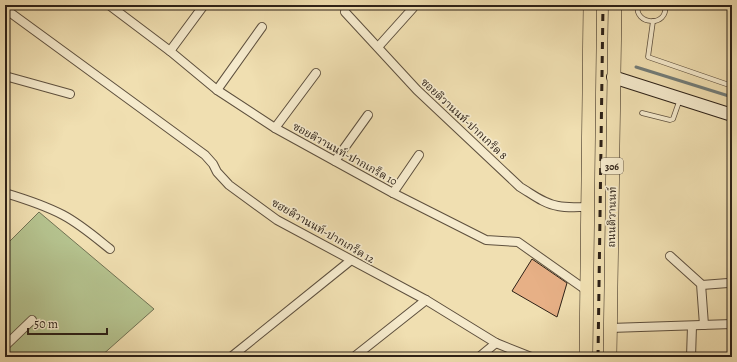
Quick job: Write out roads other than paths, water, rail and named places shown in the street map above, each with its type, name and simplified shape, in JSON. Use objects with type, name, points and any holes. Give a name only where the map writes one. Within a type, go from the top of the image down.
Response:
[{"type":"main road","name":"306","points":[[586,357],[590,5]]},
{"type":"main road","name":"ถนนติวานนท์","points":[[610,357],[615,5]]},
{"type":"street","points":[[170,51],[204,5]]},
{"type":"street","name":"ซอยติวานนท์-ปากเกร็ด 10","points":[[114,6],[218,90],[275,128],[393,193],[486,240],[518,242],[586,290]]},
{"type":"street","points":[[378,47],[413,8]]},
{"type":"street","name":"ซฮยติวานนท์-ปากเกร็ด 12","points":[[8,11],[205,155],[213,164],[217,172],[229,185],[277,220],[350,261],[426,300],[496,343],[531,357]]},
{"type":"street","name":"ซอยติวานนท์-ปากเกร็ด 8","points":[[345,12],[417,90],[520,187],[538,198],[558,207],[587,207]]},
{"type":"street","points":[[218,90],[262,27]]},
{"type":"street","points":[[275,128],[316,73]]},
{"type":"street","points":[[5,76],[70,94]]},
{"type":"street","points":[[613,77],[732,115]]},
{"type":"street","points":[[335,161],[368,115]]},
{"type":"street","points":[[393,193],[419,155]]},
{"type":"street","points":[[5,193],[31,200],[64,215],[110,249]]},
{"type":"street","points":[[670,256],[702,285],[704,325]]},
{"type":"street","points":[[231,357],[350,261]]},
{"type":"street","points":[[702,285],[728,283]]},
{"type":"street","points":[[354,357],[426,300]]},
{"type":"street","points":[[5,346],[32,320]]},
{"type":"street","points":[[610,328],[732,324]]},
{"type":"street","points":[[691,357],[692,326]]},
{"type":"street","points":[[479,357],[496,343]]},
{"type":"lane","points":[[638,5],[637,8],[639,14],[647,21],[658,21],[663,17],[665,5]]},
{"type":"lane","points":[[652,21],[648,57],[732,86]]},
{"type":"lane","points":[[642,113],[665,120],[670,120],[673,118],[680,99]]},
{"type":"waterway","points":[[636,67],[732,97]]},
{"type":"railway","points":[[598,357],[603,5]]}]
